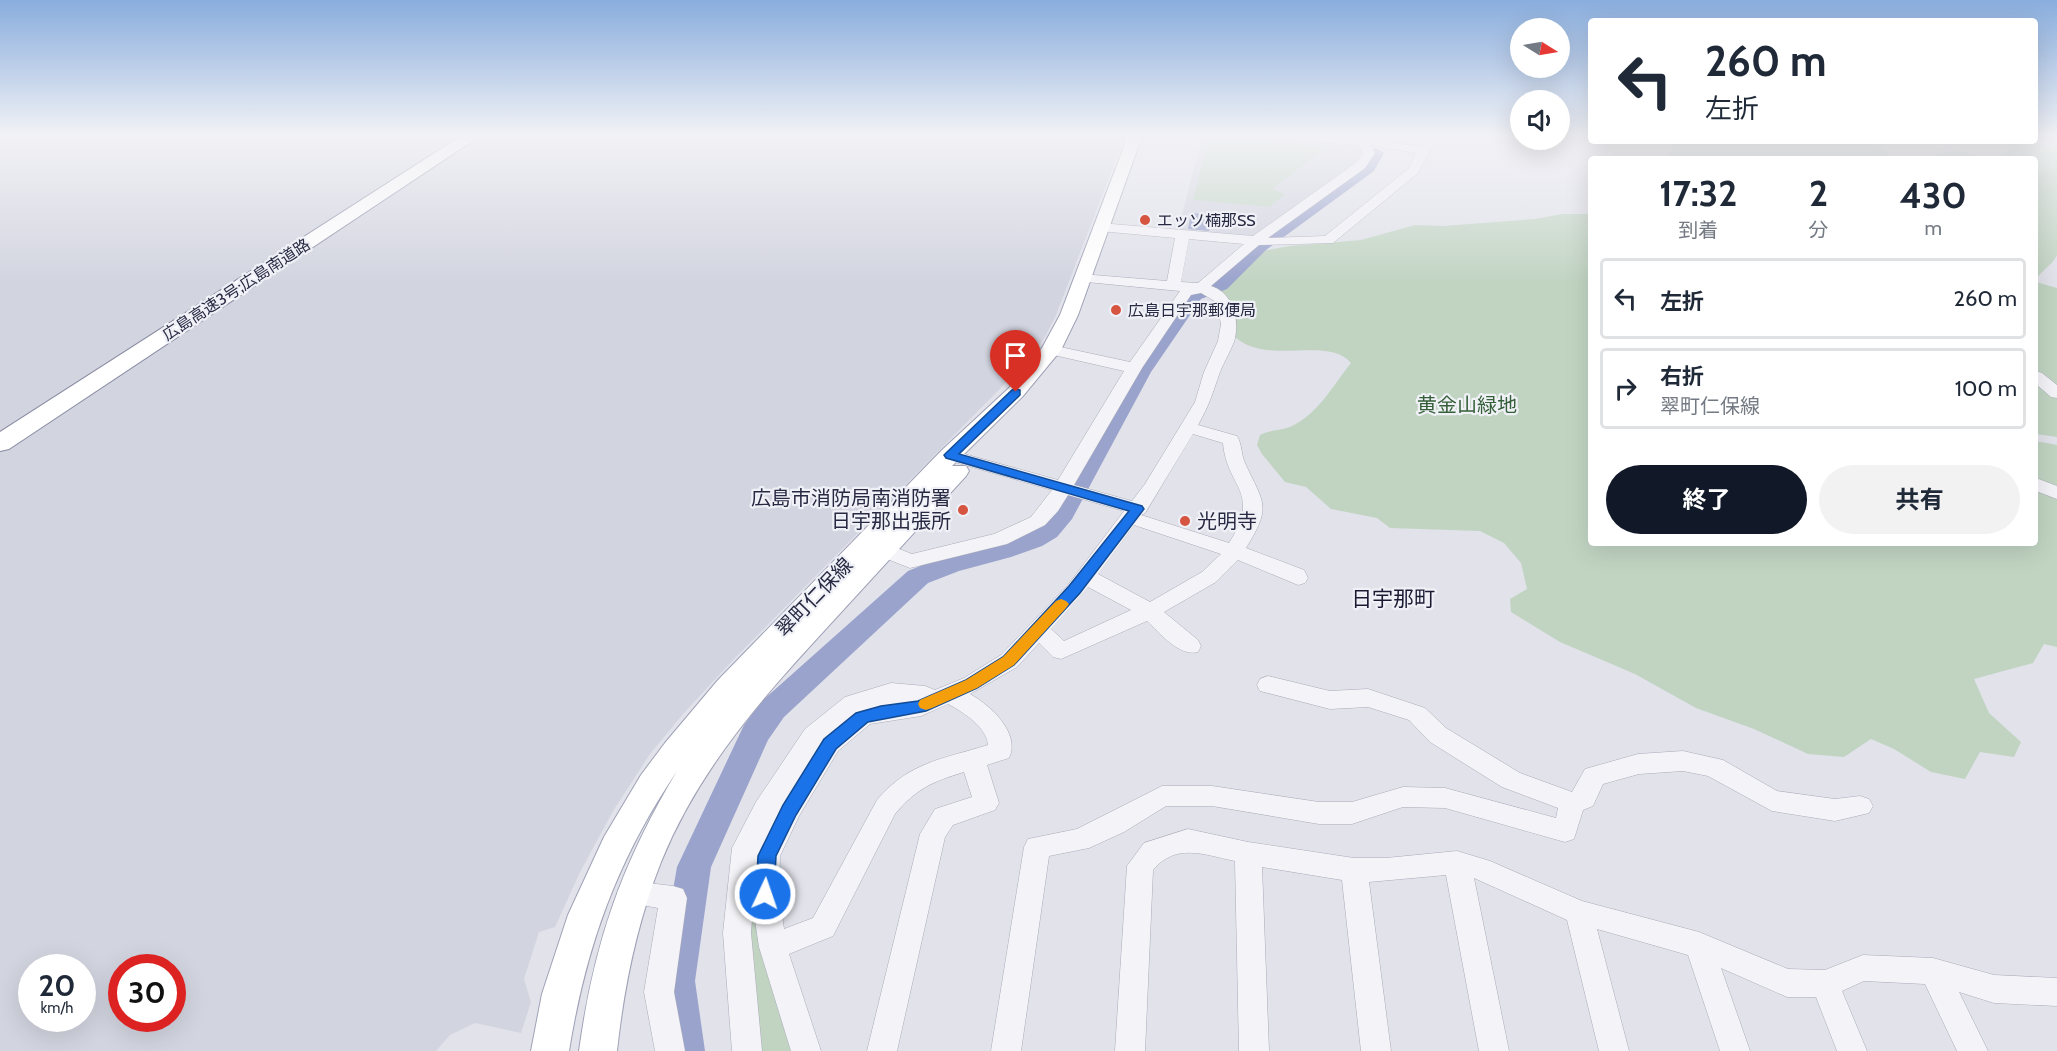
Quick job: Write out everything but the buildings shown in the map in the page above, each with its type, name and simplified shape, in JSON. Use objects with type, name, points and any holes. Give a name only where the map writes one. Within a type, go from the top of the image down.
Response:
[{"type":"highway","name":"広島高速3号;広島南道路","points":[[0,430],[382,185]]},
{"type":"highway","name":"広島高速3号;広島南道路","points":[[0,443],[397,185]]},
{"type":"highway","points":[[0,424],[180,314]]},
{"type":"highway","points":[[0,448],[75,394]]},
{"type":"main road","name":"翠町仁保線","points":[[598,1051],[607,982],[631,894],[662,822],[681,789],[725,724],[780,660],[884,550],[1016,392],[1059,352],[1069,315],[1089,279],[1120,185]]},
{"type":"main road","name":"翠町仁保線","points":[[1107,228],[1126,185]]},
{"type":"main road","name":"翠町仁保線","points":[[550,1051],[560,994],[585,915],[615,847],[652,784],[675,751],[728,687],[959,458]]},
{"type":"street","points":[[884,550],[910,561],[1000,539],[1038,520],[1070,490],[1134,368],[1186,292],[1205,289],[1335,185]]},
{"type":"street","points":[[1107,228],[1263,241],[1328,240],[1396,185]]},
{"type":"street","points":[[1173,286],[1183,234]]},
{"type":"street","points":[[806,1051],[773,946],[765,894],[767,856],[789,810],[830,744],[862,718],[881,712],[921,707],[972,684],[1009,661],[1085,576],[1134,514],[1203,402],[1212,372],[1226,340],[1229,324],[1223,300],[1205,289],[1089,279]]},
{"type":"street","points":[[1059,352],[1134,368]]},
{"type":"street","points":[[2038,378],[2057,393]]},
{"type":"street","points":[[1038,629],[1061,651],[1148,610],[1211,576],[1234,551],[1250,522],[1254,508],[1253,494],[1233,456],[1231,440],[1187,427]]},
{"type":"street","points":[[959,458],[1070,490],[1297,574],[1298,578]]},
{"type":"street","points":[[2038,485],[2057,493]]},
{"type":"street","points":[[1085,576],[1148,610],[1190,646]]},
{"type":"street","points":[[1268,685],[1330,700],[1368,698],[1417,714],[1438,735],[1511,780],[1572,803],[1584,799],[1594,776],[1617,772],[1638,764],[1683,761],[1714,767],[1772,801],[1835,810],[1860,806]]},
{"type":"street","points":[[747,1051],[736,933],[745,848],[765,809],[813,735],[853,703],[891,692],[942,696],[974,707],[999,736],[1000,751],[920,776],[900,790],[886,807],[823,927],[773,946]]},
{"type":"street","points":[[882,1051],[933,834],[944,817],[986,803],[973,760]]},
{"type":"street","points":[[1006,1051],[1037,847],[1080,840],[1162,796],[1212,796],[1319,813],[1352,813],[1402,797],[1445,798],[1565,831],[1572,803]]},
{"type":"street","points":[[1130,1051],[1140,866],[1153,851],[1188,840],[1248,853],[1354,870],[1386,870],[1457,862],[1481,869],[1579,912],[1699,945],[1787,983],[1825,984],[1863,968],[1933,971],[1994,989],[2056,994]]},
{"type":"street","points":[[1248,853],[1254,1051]]},
{"type":"street","points":[[1457,862],[1494,1051]]},
{"type":"street","points":[[1354,870],[1376,1051]]},
{"type":"street","points":[[631,894],[673,898],[659,992],[670,1051]]},
{"type":"street","points":[[1579,912],[1614,1051]]},
{"type":"street","points":[[1699,945],[1735,1051]]},
{"type":"street","points":[[1933,971],[1973,1051]]},
{"type":"street","points":[[1825,984],[1852,1051]]},
{"type":"shaded area","points":[[0,185],[1106,185],[1056,315],[1045,337],[1029,359],[732,661],[650,754],[613,811],[580,872],[555,927],[539,932],[524,979],[531,1002],[521,1033],[475,1023],[450,1035],[436,1051],[0,1051]]},
{"type":"shaded area","points":[[1190,185],[1329,185],[1257,238],[1178,231]]},
{"type":"green space","points":[[1197,185],[1277,185],[1272,189],[1285,194],[1269,207],[1193,200]]},
{"type":"green space","points":[[2038,185],[2057,185],[2057,255],[2038,277]]},
{"type":"green space","name":"黄金山緑地","points":[[1562,214],[1588,214],[1588,546],[2038,546],[2038,441],[2057,445],[2057,647],[2044,644],[2033,663],[1974,679],[1989,713],[2021,742],[2014,757],[1980,752],[1965,779],[1931,772],[1894,749],[1871,739],[1844,757],[1808,754],[1754,729],[1696,708],[1635,674],[1560,642],[1511,612],[1510,599],[1527,589],[1521,563],[1504,543],[1480,531],[1390,528],[1377,518],[1331,509],[1306,487],[1285,482],[1257,445],[1260,435],[1292,426],[1310,414],[1351,363],[1341,355],[1328,351],[1279,351],[1247,345],[1234,336],[1228,327],[1215,289],[1262,251],[1290,246],[1361,240],[1415,225],[1443,226],[1535,219]]},
{"type":"green space","points":[[2038,283],[2057,288],[2057,437],[2038,434]]},
{"type":"green space","points":[[765,830],[793,1051],[758,1051],[748,954],[752,851]]},
{"type":"water","points":[[1191,213],[1212,214],[1209,231],[1188,229]]},
{"type":"waterway","points":[[685,1051],[676,981],[694,867],[755,734],[773,709],[918,577],[949,565],[1018,546],[1048,531],[1059,519],[1140,372],[1194,295],[1220,285],[1260,246],[1344,185]]},
{"type":"slow traffic","points":[[926,704],[972,684],[1009,661],[1061,604]]},
{"type":"place","name":"エッソ楠那SS","points":[[1145,220]]},
{"type":"place","name":"広島日宇那郵便局","points":[[1116,310]]},
{"type":"place","name":"広島市消防局南消防署 日宇那出張所","points":[[963,510]]},
{"type":"place","name":"光明寺","points":[[1185,521]]},
{"type":"district","name":"日宇那町","points":[[1393,599]]},
{"type":"route","points":[[765,894],[767,856],[789,810],[830,744],[862,718],[881,712],[921,707],[972,684],[1009,661],[1074,590],[1138,509],[950,455],[1016,392]]}]
